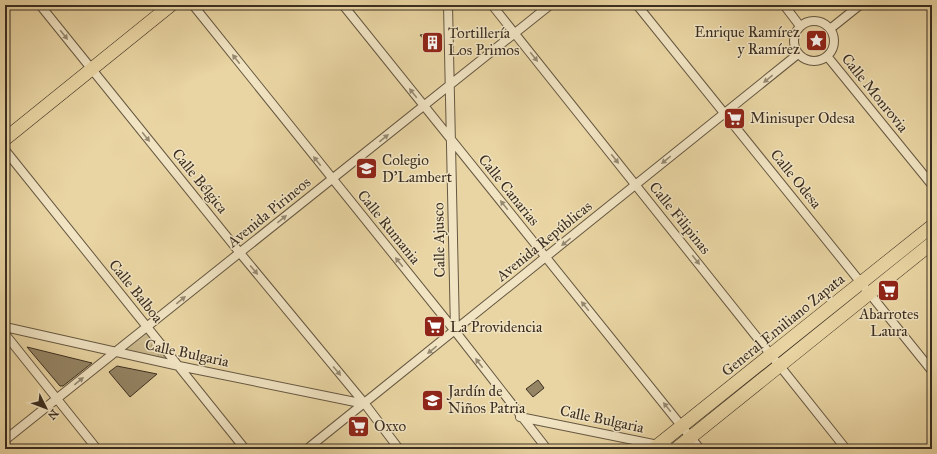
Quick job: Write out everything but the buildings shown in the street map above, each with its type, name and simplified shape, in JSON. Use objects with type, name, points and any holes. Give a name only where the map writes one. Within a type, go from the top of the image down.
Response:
[{"type":"main road","points":[[5,139],[171,5]]},
{"type":"main road","name":"General Emiliano Zapata","points":[[656,447],[932,226]]},
{"type":"main road","name":"General Emiliano Zapata","points":[[676,449],[932,242]]},
{"type":"street","name":"Calle Bélgica","points":[[40,5],[240,253],[365,404],[399,449]]},
{"type":"street","name":"Calle Rumania","points":[[193,5],[455,331],[520,417],[547,449]]},
{"type":"street","name":"Calle Canarias","points":[[343,5],[450,140],[700,449]]},
{"type":"street","name":"Calle Ajusco","points":[[448,5],[455,331]]},
{"type":"street","name":"Calle Filipinas","points":[[492,5],[772,354],[846,449]]},
{"type":"street","name":"Avenida Pirineos","points":[[5,440],[550,5]]},
{"type":"street","name":"Calle Odesa","points":[[637,5],[932,371]]},
{"type":"street","points":[[784,5],[800,26]]},
{"type":"street","points":[[830,29],[860,5]]},
{"type":"street","points":[[812,21],[825,24],[830,29],[833,34],[833,46],[827,56],[821,60],[809,61],[798,54],[795,49],[794,37],[800,26],[812,21]]},
{"type":"street","name":"Avenida Repúblicas","points":[[307,449],[365,404],[798,54]]},
{"type":"street","name":"Calle Monrovia","points":[[827,56],[932,185]]},
{"type":"street","name":"Calle Balboa","points":[[5,150],[245,449]]},
{"type":"street","name":"Calle Bulgaria","points":[[5,326],[179,366],[365,404]]},
{"type":"street","points":[[5,334],[97,449]]},
{"type":"street","name":"Calle Bulgaria","points":[[520,417],[656,447],[676,449]]},
{"type":"green space","points":[[816,32],[822,35],[825,41],[822,47],[816,50],[810,47],[807,41],[810,35]]},
{"type":"green space","points":[[148,328],[179,366],[117,352]]},
{"type":"place","name":"Enrique Ramírez y Ramírez","points":[[816,41]]},
{"type":"place","name":"Tortillería Los Primos","points":[[433,42]]},
{"type":"place","name":"Minisuper Odesa","points":[[734,118]]},
{"type":"place","name":"Colegio D'Lambert","points":[[367,169]]},
{"type":"place","name":"Abarrotes Laura","points":[[889,291]]},
{"type":"place","name":"La Providencia","points":[[434,327]]},
{"type":"place","name":"Jardín de Niños Patria","points":[[433,400]]},
{"type":"place","name":"Oxxo","points":[[358,426]]}]
